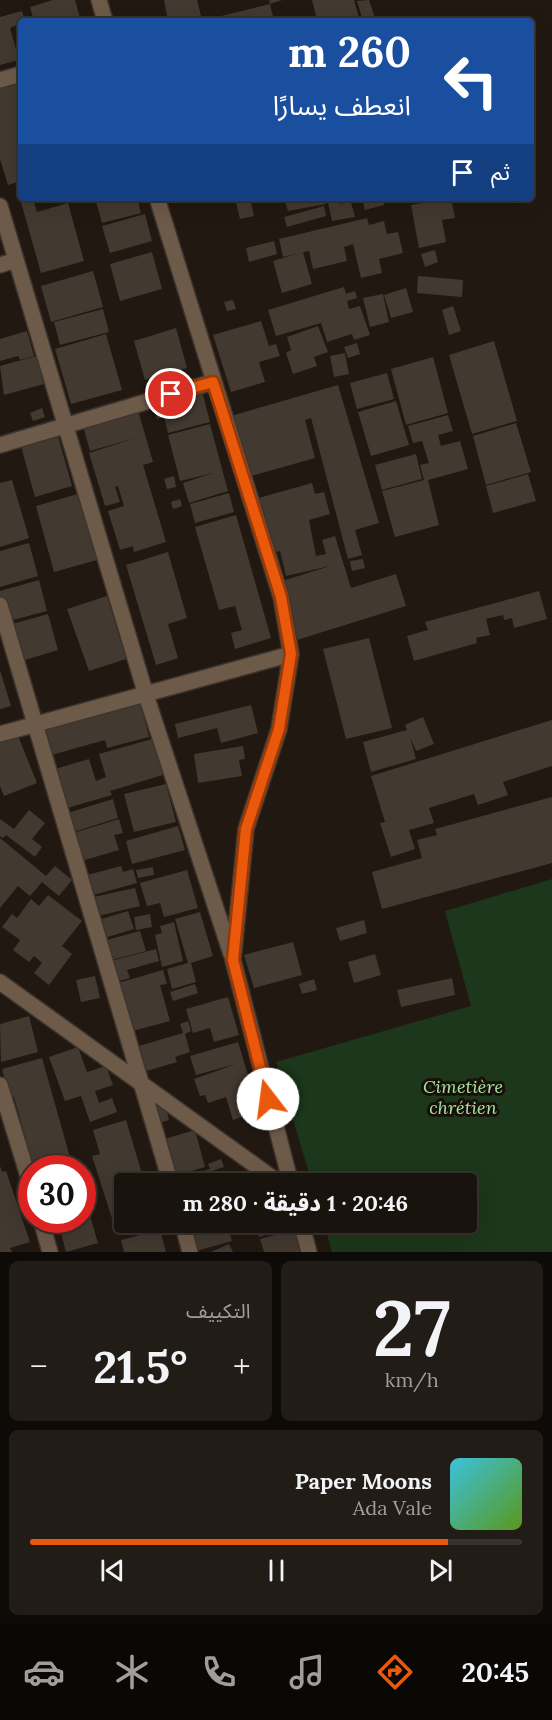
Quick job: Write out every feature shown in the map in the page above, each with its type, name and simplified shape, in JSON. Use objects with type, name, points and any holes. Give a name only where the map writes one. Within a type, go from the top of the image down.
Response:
[{"type":"street","points":[[99,0],[104,18]]},
{"type":"street","points":[[0,80],[18,75]]},
{"type":"street","points":[[158,201],[281,597],[291,654],[279,729],[246,829],[233,960]]},
{"type":"street","points":[[0,206],[146,695],[233,960],[288,1173]]},
{"type":"street","points":[[0,265],[16,260]]},
{"type":"street","points":[[0,445],[213,382]]},
{"type":"street","points":[[0,605],[37,723],[168,1173]]},
{"type":"street","points":[[0,734],[291,654]]},
{"type":"street","points":[[0,982],[266,1173]]},
{"type":"street","points":[[1,1094],[21,1155]]},
{"type":"street","points":[[45,1233],[51,1252]]},
{"type":"street","points":[[185,1233],[190,1252]]},
{"type":"street","points":[[304,1233],[309,1252]]},
{"type":"green space","name":"Cimetière chrétien","points":[[552,879],[552,1252],[332,1252],[327,1233],[477,1233],[477,1173],[309,1173],[276,1062],[471,1006],[445,911]]},
{"type":"building","points":[[53,0],[75,0],[80,18],[33,18],[30,7]]},
{"type":"building","points":[[164,0],[197,0],[201,16],[167,18]]},
{"type":"building","points":[[269,0],[282,0],[270,4]]},
{"type":"building","points":[[312,0],[354,0],[359,18],[310,18],[316,16]]},
{"type":"building","points":[[369,0],[375,18],[362,18],[357,1]]},
{"type":"building","points":[[270,4],[273,18],[213,18]]},
{"type":"building","points":[[22,11],[24,18],[18,18],[18,24],[10,28],[18,60],[0,65],[0,17]]},
{"type":"building","points":[[18,74],[18,182],[8,185],[0,159],[0,80]]},
{"type":"building","points":[[34,201],[37,212],[68,203],[84,261],[41,273],[21,202]]},
{"type":"building","points":[[96,201],[138,201],[141,213],[102,223]]},
{"type":"building","points":[[236,201],[251,201],[254,216],[240,219]]},
{"type":"building","points":[[285,201],[325,201],[326,204],[288,211]]},
{"type":"building","points":[[328,201],[339,201],[340,204],[351,202],[355,217],[332,221]]},
{"type":"building","points":[[363,201],[383,201],[384,205],[365,210]]},
{"type":"building","points":[[452,201],[455,218],[442,220],[446,242],[419,248],[411,205]]},
{"type":"building","points":[[324,206],[326,216],[287,227],[284,217]]},
{"type":"building","points":[[145,214],[152,241],[110,253],[102,226]]},
{"type":"building","points":[[367,218],[369,225],[384,221],[387,234],[398,232],[403,253],[379,259],[382,273],[361,278],[353,244],[344,247],[347,261],[313,269],[309,251],[283,257],[279,239]]},
{"type":"building","points":[[274,241],[277,254],[249,262],[246,248]]},
{"type":"building","points":[[435,250],[438,262],[425,267],[421,254]]},
{"type":"building","points":[[152,252],[162,289],[120,301],[110,264]]},
{"type":"building","points":[[303,252],[312,284],[282,293],[273,261]]},
{"type":"building","points":[[93,271],[103,307],[51,322],[41,286]]},
{"type":"building","points":[[418,276],[463,280],[462,297],[417,293]]},
{"type":"building","points":[[344,287],[346,294],[355,291],[357,298],[347,301],[349,309],[360,306],[370,335],[354,340],[352,334],[327,342],[321,323],[276,336],[268,310]]},
{"type":"building","points":[[406,288],[413,312],[391,318],[384,295]]},
{"type":"building","points":[[383,294],[389,322],[370,327],[363,298]]},
{"type":"building","points":[[233,300],[236,309],[227,311],[224,302]]},
{"type":"building","points":[[453,306],[461,331],[449,335],[442,310]]},
{"type":"building","points":[[103,309],[109,332],[60,345],[54,322]]},
{"type":"building","points":[[261,321],[269,346],[276,344],[280,356],[259,362],[265,382],[231,392],[213,335]]},
{"type":"building","points":[[318,326],[328,352],[314,357],[317,366],[293,374],[286,353],[291,350],[287,337]]},
{"type":"building","points":[[176,328],[187,368],[145,380],[134,341]]},
{"type":"building","points":[[27,331],[34,356],[20,360],[18,356],[0,361],[0,339]]},
{"type":"building","points":[[106,334],[122,390],[71,404],[55,349]]},
{"type":"building","points":[[494,341],[517,421],[472,434],[449,355]]},
{"type":"building","points":[[357,343],[360,354],[348,358],[344,347]]},
{"type":"building","points":[[345,353],[349,374],[334,377],[330,356]]},
{"type":"building","points":[[36,356],[44,384],[4,395],[0,366]]},
{"type":"building","points":[[433,357],[448,413],[406,425],[391,369]]},
{"type":"building","points":[[387,373],[394,399],[357,409],[350,383]]},
{"type":"building","points":[[338,385],[379,523],[355,530],[362,555],[348,559],[311,418],[305,420],[315,458],[248,477],[231,416]]},
{"type":"building","points":[[201,388],[210,422],[168,433],[164,417],[157,419],[152,401]]},
{"type":"building","points":[[396,401],[409,445],[371,456],[358,412]]},
{"type":"building","points":[[137,407],[153,462],[143,465],[166,542],[134,552],[133,546],[120,550],[108,511],[124,506],[118,486],[115,487],[120,502],[105,506],[89,453],[135,438],[90,451],[82,422]]},
{"type":"building","points":[[42,408],[45,417],[33,421],[30,413]]},
{"type":"building","points":[[448,415],[453,431],[438,435],[441,446],[460,441],[468,469],[428,480],[439,525],[395,537],[382,491],[424,480],[420,465],[429,463],[422,441],[413,443],[408,426]]},
{"type":"building","points":[[516,423],[531,472],[486,485],[473,436]]},
{"type":"building","points":[[210,424],[228,491],[189,503],[183,483],[213,473],[180,481],[168,435]]},
{"type":"building","points":[[56,429],[72,486],[35,497],[19,439]]},
{"type":"building","points":[[416,454],[422,479],[382,490],[375,465]]},
{"type":"building","points":[[528,474],[536,501],[493,513],[486,486]]},
{"type":"building","points":[[174,476],[176,487],[167,489],[164,479]]},
{"type":"building","points":[[12,480],[29,538],[0,547],[0,483]]},
{"type":"building","points":[[312,483],[315,494],[324,492],[330,514],[309,520],[316,556],[326,554],[322,540],[335,536],[351,588],[396,574],[406,606],[297,640],[279,582],[330,566],[286,576],[280,551],[270,554],[255,499]]},
{"type":"building","points":[[229,493],[234,512],[195,523],[190,504]]},
{"type":"building","points":[[78,494],[97,560],[54,572],[36,506]]},
{"type":"building","points":[[180,499],[182,506],[173,509],[171,502]]},
{"type":"building","points":[[236,515],[271,638],[235,649],[231,633],[242,630],[235,606],[219,610],[195,527]]},
{"type":"building","points":[[29,543],[38,576],[0,587],[0,551]]},
{"type":"building","points":[[168,552],[187,618],[168,624],[178,658],[156,665],[126,565]]},
{"type":"building","points":[[363,559],[365,568],[352,571],[350,561]]},
{"type":"building","points":[[39,580],[47,611],[5,622],[0,605],[0,591]]},
{"type":"building","points":[[539,591],[547,619],[514,628],[512,618],[504,620],[503,615],[486,619],[490,635],[476,638],[477,643],[414,661],[407,636],[428,630],[425,622]]},
{"type":"building","points":[[107,596],[126,659],[89,671],[67,609]]},
{"type":"building","points":[[48,614],[58,650],[15,663],[5,626]]},
{"type":"building","points":[[369,638],[392,728],[346,739],[323,649]]},
{"type":"building","points":[[0,670],[11,706],[0,709]]},
{"type":"building","points":[[138,693],[149,737],[107,748],[105,740],[41,758],[32,725]]},
{"type":"building","points":[[251,705],[258,733],[221,743],[217,728],[178,738],[175,724]]},
{"type":"building","points":[[423,717],[434,744],[416,751],[410,737],[416,759],[371,772],[363,742],[407,730],[405,725]]},
{"type":"building","points":[[552,720],[552,766],[503,782],[508,795],[478,805],[474,794],[429,808],[434,823],[409,830],[415,849],[391,857],[380,823],[385,822],[371,776]]},
{"type":"building","points":[[14,726],[37,783],[4,796],[0,786],[0,731]]},
{"type":"building","points":[[152,739],[163,775],[110,791],[112,795],[60,810],[48,771],[89,759],[96,781],[106,777],[99,754]]},
{"type":"building","points":[[243,746],[245,759],[239,760],[242,776],[198,783],[194,754]]},
{"type":"building","points":[[166,784],[176,822],[134,832],[124,794]]},
{"type":"building","points":[[552,797],[552,863],[382,909],[372,872],[422,858],[417,840],[437,835],[435,829]]},
{"type":"building","points":[[113,799],[118,818],[67,834],[61,815]]},
{"type":"building","points":[[29,810],[45,823],[32,839],[42,847],[35,857],[6,835],[3,838],[0,836],[0,819],[14,829]]},
{"type":"building","points":[[119,819],[123,833],[114,835],[119,850],[78,862],[70,834]]},
{"type":"building","points":[[178,826],[185,850],[132,864],[126,841]]},
{"type":"building","points":[[0,838],[46,876],[55,866],[72,880],[59,896],[42,882],[30,896],[18,886],[0,908]]},
{"type":"building","points":[[121,866],[123,872],[133,869],[137,883],[86,897],[80,877]]},
{"type":"building","points":[[153,867],[154,875],[138,878],[136,870]]},
{"type":"building","points":[[187,870],[198,908],[164,917],[160,903],[147,906],[140,883]]},
{"type":"building","points":[[135,888],[140,906],[94,917],[89,898]]},
{"type":"building","points":[[48,895],[82,921],[62,946],[72,954],[49,985],[34,973],[42,963],[34,956],[29,962],[13,950],[20,940],[2,927],[12,914],[17,918],[31,899],[39,906]]},
{"type":"building","points":[[128,911],[134,929],[101,939],[95,921]]},
{"type":"building","points":[[200,912],[213,956],[191,963],[196,982],[172,989],[167,969],[188,963],[175,919]]},
{"type":"building","points":[[150,914],[152,927],[136,930],[134,917]]},
{"type":"building","points":[[364,920],[367,933],[340,941],[336,928]]},
{"type":"building","points":[[174,922],[183,961],[162,967],[155,935],[162,933],[160,926]]},
{"type":"building","points":[[140,931],[146,951],[104,962],[99,942]]},
{"type":"building","points":[[293,942],[302,975],[254,988],[244,955]]},
{"type":"building","points":[[156,949],[159,961],[127,970],[130,978],[113,983],[107,962]]},
{"type":"building","points":[[375,954],[381,975],[354,983],[348,962]]},
{"type":"building","points":[[163,970],[167,984],[160,985],[170,1021],[125,1033],[111,985]]},
{"type":"building","points":[[95,976],[100,998],[81,1002],[76,980]]},
{"type":"building","points":[[452,978],[455,995],[401,1007],[397,990]]},
{"type":"building","points":[[314,979],[317,990],[302,994],[299,984]]},
{"type":"building","points":[[195,984],[198,993],[173,1001],[170,992]]},
{"type":"building","points":[[228,997],[239,1035],[214,1042],[210,1028],[193,1033],[186,1009]]},
{"type":"building","points":[[29,1016],[38,1052],[1,1062],[0,1024]]},
{"type":"building","points":[[188,1021],[191,1031],[185,1034],[190,1052],[175,1057],[177,1062],[140,1073],[132,1048],[183,1033],[180,1024]]},
{"type":"building","points":[[238,1042],[259,1111],[233,1120],[226,1097],[208,1103],[205,1095],[200,1096],[194,1079],[236,1064],[196,1075],[190,1056]]},
{"type":"building","points":[[78,1047],[87,1072],[106,1066],[113,1085],[95,1091],[99,1103],[112,1098],[117,1112],[90,1122],[81,1096],[65,1101],[49,1057]]},
{"type":"building","points":[[42,1058],[69,1155],[30,1155],[14,1097],[10,1098],[2,1069]]},
{"type":"building","points":[[164,1102],[169,1120],[153,1125],[148,1107]]},
{"type":"building","points":[[126,1120],[142,1173],[114,1173],[114,1225],[96,1168],[96,1155],[100,1154],[93,1130]]},
{"type":"building","points":[[195,1130],[205,1167],[184,1173],[173,1173],[164,1139]]},
{"type":"building","points":[[221,1159],[224,1167],[212,1171],[212,1173],[196,1173],[210,1169],[208,1164]]},
{"type":"building","points":[[0,1166],[2,1172],[6,1171],[18,1206],[18,1233],[27,1233],[30,1242],[10,1248],[12,1252],[0,1252]]},
{"type":"building","points":[[61,1233],[95,1233],[98,1243],[66,1252]]},
{"type":"building","points":[[148,1233],[161,1233],[166,1252],[124,1252],[121,1240]]},
{"type":"building","points":[[191,1233],[229,1233],[232,1241],[196,1251]]},
{"type":"building","points":[[258,1233],[272,1233],[259,1237]]},
{"type":"building","points":[[282,1233],[301,1233],[306,1252],[264,1252],[260,1239]]},
{"type":"building","points":[[229,1244],[233,1252],[211,1252]]},
{"type":"route","points":[[171,394],[213,382],[281,597],[291,654],[279,729],[246,829],[233,960],[268,1099]]}]
